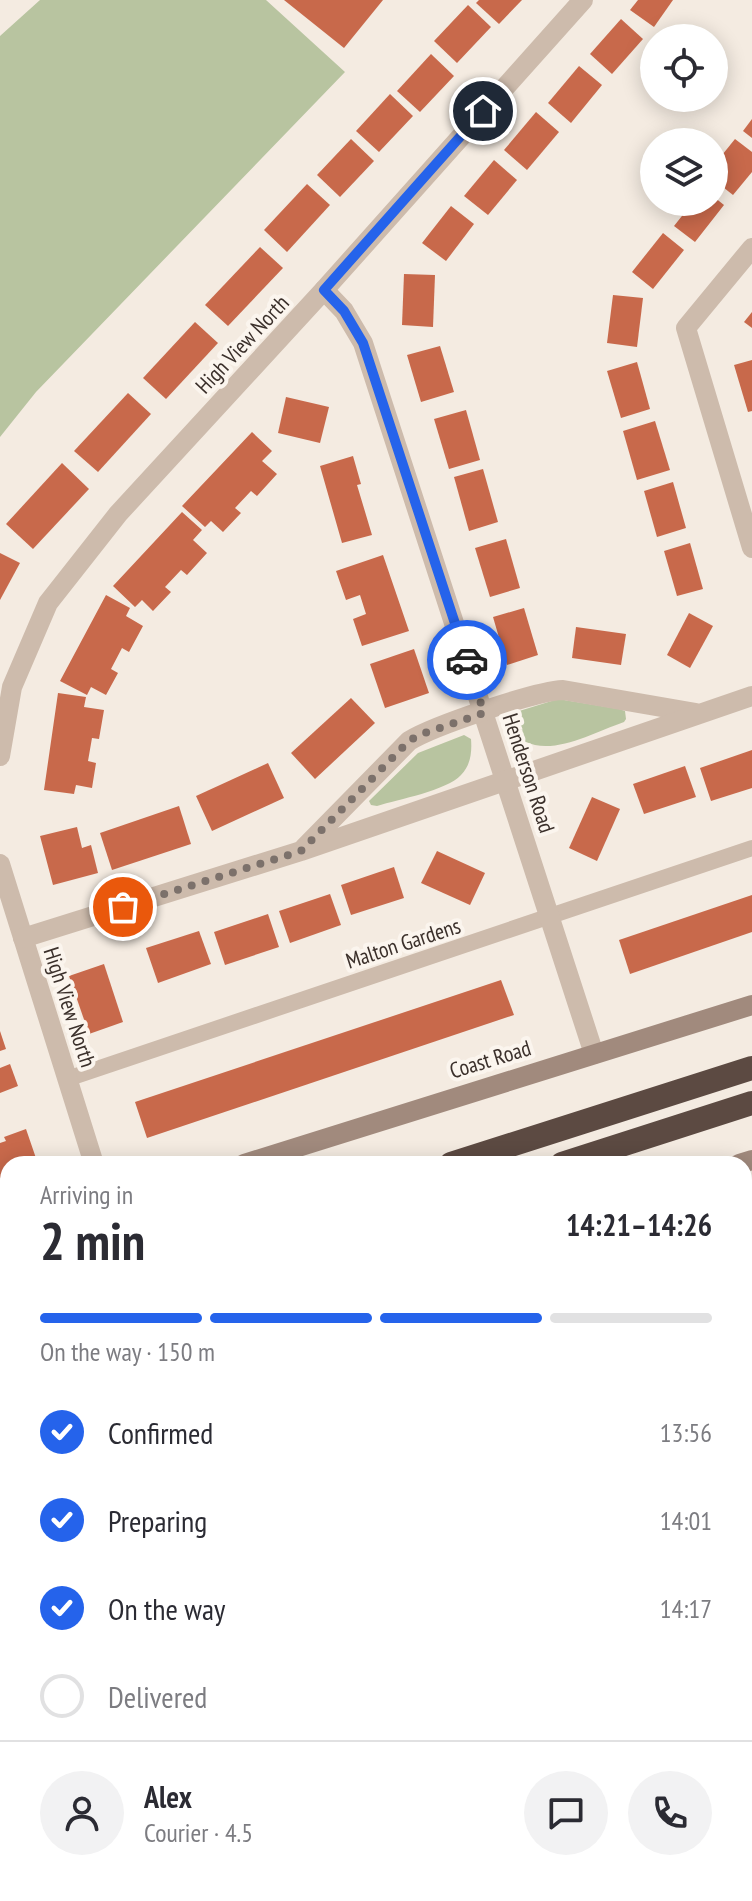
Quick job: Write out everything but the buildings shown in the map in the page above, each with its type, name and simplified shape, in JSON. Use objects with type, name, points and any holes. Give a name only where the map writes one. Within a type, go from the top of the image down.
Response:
[{"type":"highway","points":[[476,1156],[752,1068]]},
{"type":"highway","points":[[587,1156],[752,1103]]},
{"type":"street","name":"High View North","points":[[0,756],[12,687],[48,603],[118,514],[324,290],[583,0]]},
{"type":"street","points":[[752,248],[686,328],[752,548]]},
{"type":"street","name":"Henderson Road","points":[[324,290],[344,311],[363,343],[594,1054]]},
{"type":"street","points":[[301,851],[409,741],[419,735],[550,691],[563,690],[700,713]]},
{"type":"street","points":[[23,938],[301,851],[752,696]]},
{"type":"street","name":"High View North","points":[[0,864],[91,1156]]},
{"type":"street","name":"Coast Road","points":[[269,1156],[752,1005]]},
{"type":"lane","name":"Malton Gardens","points":[[67,1079],[752,848]]},
{"type":"green space","points":[[40,0],[266,0],[345,72],[36,392],[0,437],[0,36]]},
{"type":"green space","points":[[558,699],[619,709],[625,711],[626,719],[575,741],[543,746],[528,743],[515,734],[504,719],[506,715]]},
{"type":"green space","points":[[464,735],[471,739],[470,758],[467,767],[454,781],[422,794],[371,805],[369,801],[418,753]]},
{"type":"way so far","points":[[123,907],[301,851],[409,741],[484,713],[467,660]]},
{"type":"route","points":[[467,660],[363,343],[344,311],[324,290],[483,111]]}]
